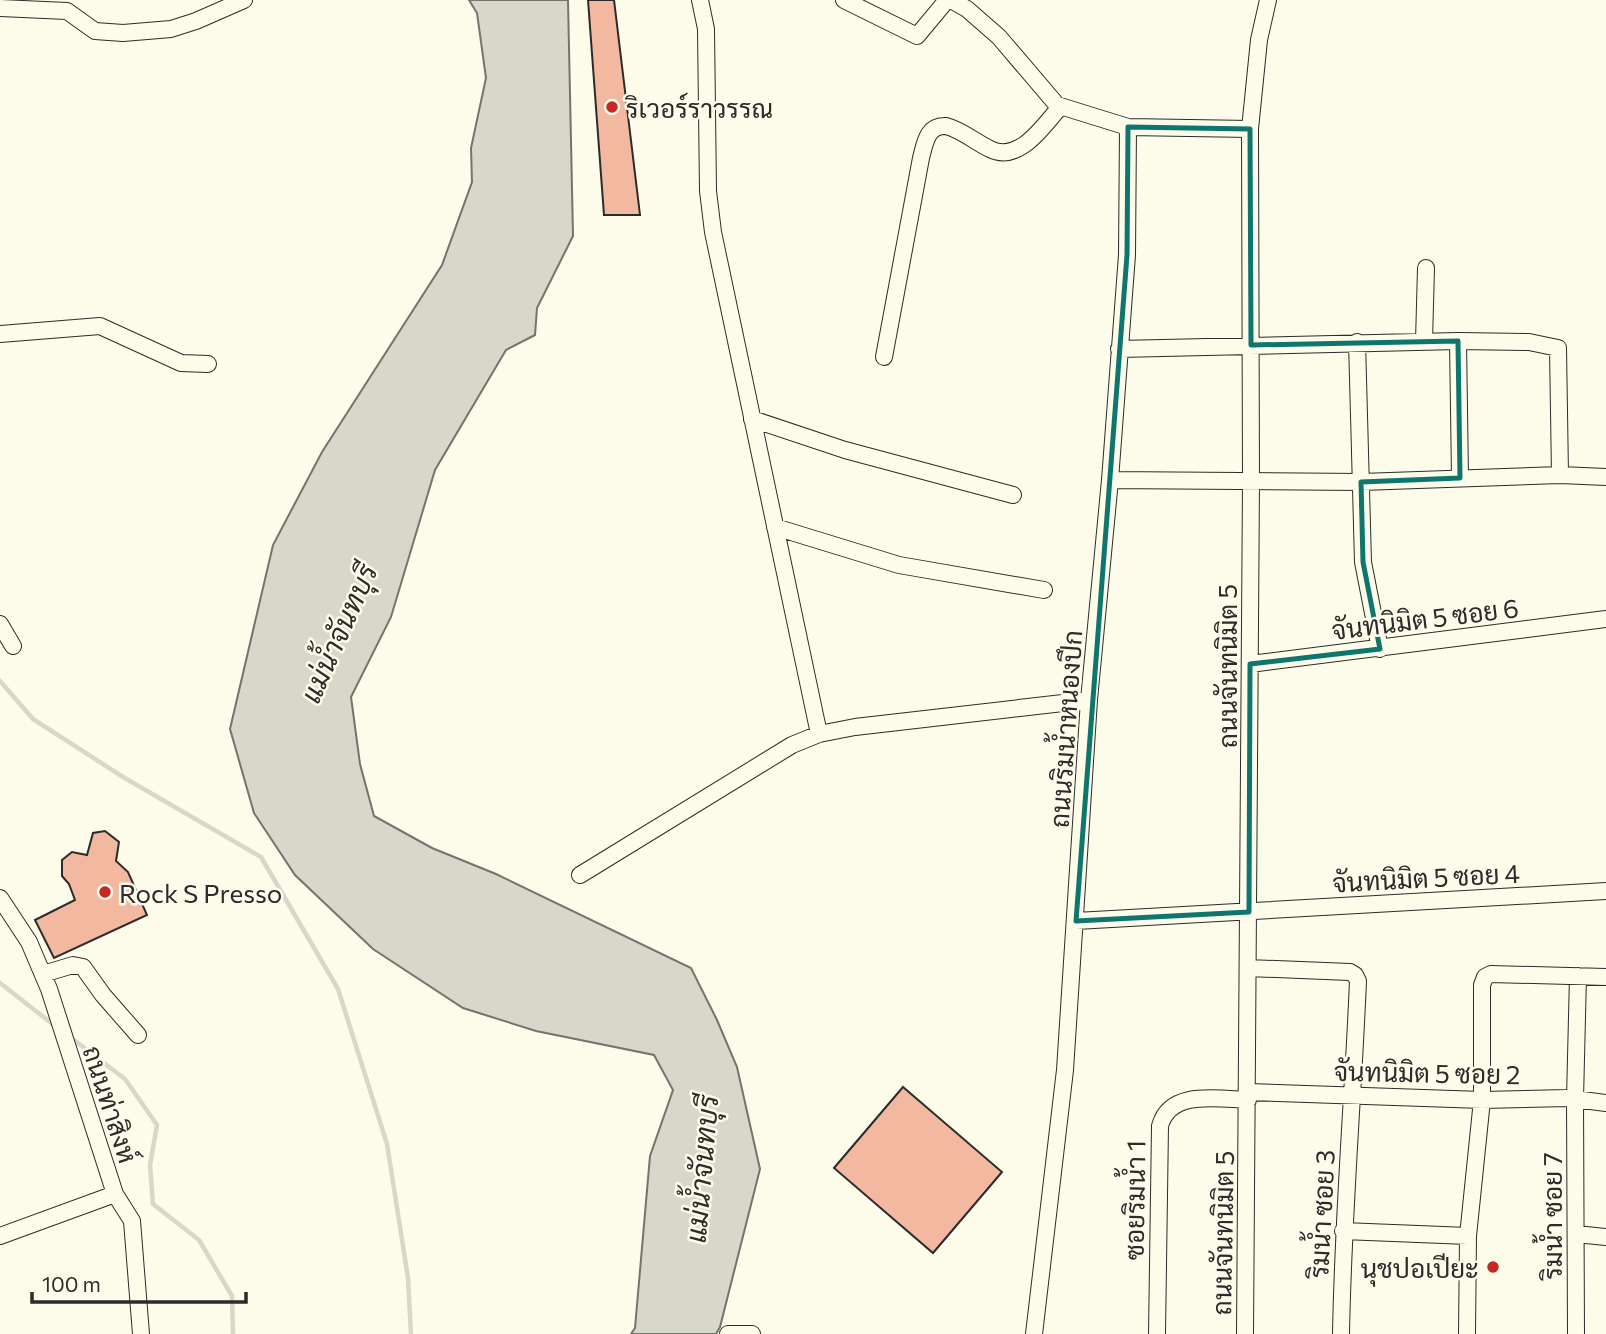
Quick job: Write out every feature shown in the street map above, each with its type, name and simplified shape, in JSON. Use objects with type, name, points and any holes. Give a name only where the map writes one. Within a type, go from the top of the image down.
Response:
[{"type":"street","points":[[0,8],[67,11],[95,31],[124,33],[171,29],[244,0]]},
{"type":"street","points":[[700,0],[706,29],[708,191],[711,222],[819,734]]},
{"type":"street","points":[[844,0],[914,36],[920,34],[949,0],[968,4],[1060,107],[1128,127],[1250,130]]},
{"type":"street","name":"ถนนจันทนิมิต 5","points":[[1245,1334],[1251,482],[1250,130],[1259,40],[1268,0]]},
{"type":"street","points":[[884,357],[921,158],[929,133],[940,125],[946,126],[994,151],[1012,151],[1029,141],[1060,107]]},
{"type":"street","name":"ถนนริมน้ำหนองปึก","points":[[1034,1334],[1065,1070],[1089,699],[1110,481],[1127,256],[1128,127]]},
{"type":"street","points":[[1424,341],[1426,268]]},
{"type":"street","points":[[0,334],[100,326],[181,363],[208,364]]},
{"type":"street","points":[[1119,349],[1424,341],[1528,342],[1558,348],[1560,475]]},
{"type":"street","points":[[1458,341],[1461,478]]},
{"type":"street","points":[[1357,342],[1363,562],[1380,649]]},
{"type":"street","points":[[752,419],[845,450],[1013,495]]},
{"type":"street","points":[[1110,481],[1361,482],[1560,475],[1606,477]]},
{"type":"street","points":[[775,527],[910,568],[1044,590]]},
{"type":"street","name":"จันทนิมิต 5 ซอย 6","points":[[1250,664],[1606,620]]},
{"type":"street","points":[[0,624],[13,646]]},
{"type":"street","points":[[580,875],[776,754],[819,734],[1089,699]]},
{"type":"street","name":"จันทนิมิต 5 ซอย 4","points":[[1076,921],[1606,891]]},
{"type":"street","name":"ถนนท่าสิงห์","points":[[0,898],[29,942],[46,981],[115,1194],[132,1221],[141,1334]]},
{"type":"street","points":[[46,981],[73,965],[83,967],[138,1035]]},
{"type":"street","name":"ริมน้ำ ซอย 3","points":[[1248,968],[1350,972],[1356,975],[1358,981],[1343,1231],[1341,1334]]},
{"type":"street","points":[[1467,1334],[1468,1236],[1482,1100],[1482,985],[1491,974],[1606,977]]},
{"type":"street","name":"ริมน้ำ ซอย 7","points":[[1576,1334],[1575,1099],[1578,976]]},
{"type":"street","name":"จันทนิมิต 5 ซอย 2","points":[[1248,1096],[1575,1099],[1606,1103]]},
{"type":"street","name":"ซอยริมน้ำ 1","points":[[1157,1334],[1162,1117],[1178,1102],[1248,1096]]},
{"type":"street","points":[[0,1236],[115,1194]]},
{"type":"street","points":[[1343,1231],[1468,1236]]},
{"type":"street","points":[[1576,1234],[1606,1237]]},
{"type":"street","points":[[728,1334],[752,1334]]},
{"type":"highlighted area","points":[[1128,127],[1250,129],[1251,345],[1458,341],[1460,478],[1361,482],[1363,562],[1380,649],[1250,664],[1249,912],[1076,921],[1127,255]]},
{"type":"water","name":"แม่น้ำจันทบุรี","points":[[469,0],[568,0],[573,236],[537,308],[535,335],[506,350],[435,470],[391,617],[351,697],[360,764],[374,816],[432,848],[496,874],[691,968],[737,1067],[760,1169],[716,1334],[631,1334],[635,1328],[650,1156],[673,1090],[654,1055],[536,1031],[463,1008],[373,949],[295,875],[254,813],[230,729],[273,545],[322,452],[442,265],[472,182],[471,148],[486,78],[477,13]]},
{"type":"building","name":"ริเวอร์ราวรรณ","points":[[588,0],[614,0],[640,215],[604,215]]},
{"type":"building","name":"Rock S Presso","points":[[105,831],[119,842],[116,861],[128,872],[147,915],[54,958],[35,920],[75,900],[69,884],[62,876],[62,860],[72,852],[87,855],[93,833]]},
{"type":"building","points":[[903,1087],[1002,1172],[933,1253],[834,1168]]},
{"type":"waterway","points":[[0,681],[33,719],[123,777],[261,857],[338,989],[387,1144],[408,1278],[411,1334]]},
{"type":"waterway","points":[[0,983],[55,1026]]},
{"type":"waterway","points":[[70,1037],[125,1079],[157,1125],[150,1165],[153,1204],[199,1240],[232,1296],[233,1334]]},
{"type":"place","name":"ริเวอร์ราวรรณ","points":[[612,107]]},
{"type":"place","name":"Rock S Presso","points":[[105,892]]},
{"type":"place","name":"นุชปอเปียะ","points":[[1493,1267]]}]
